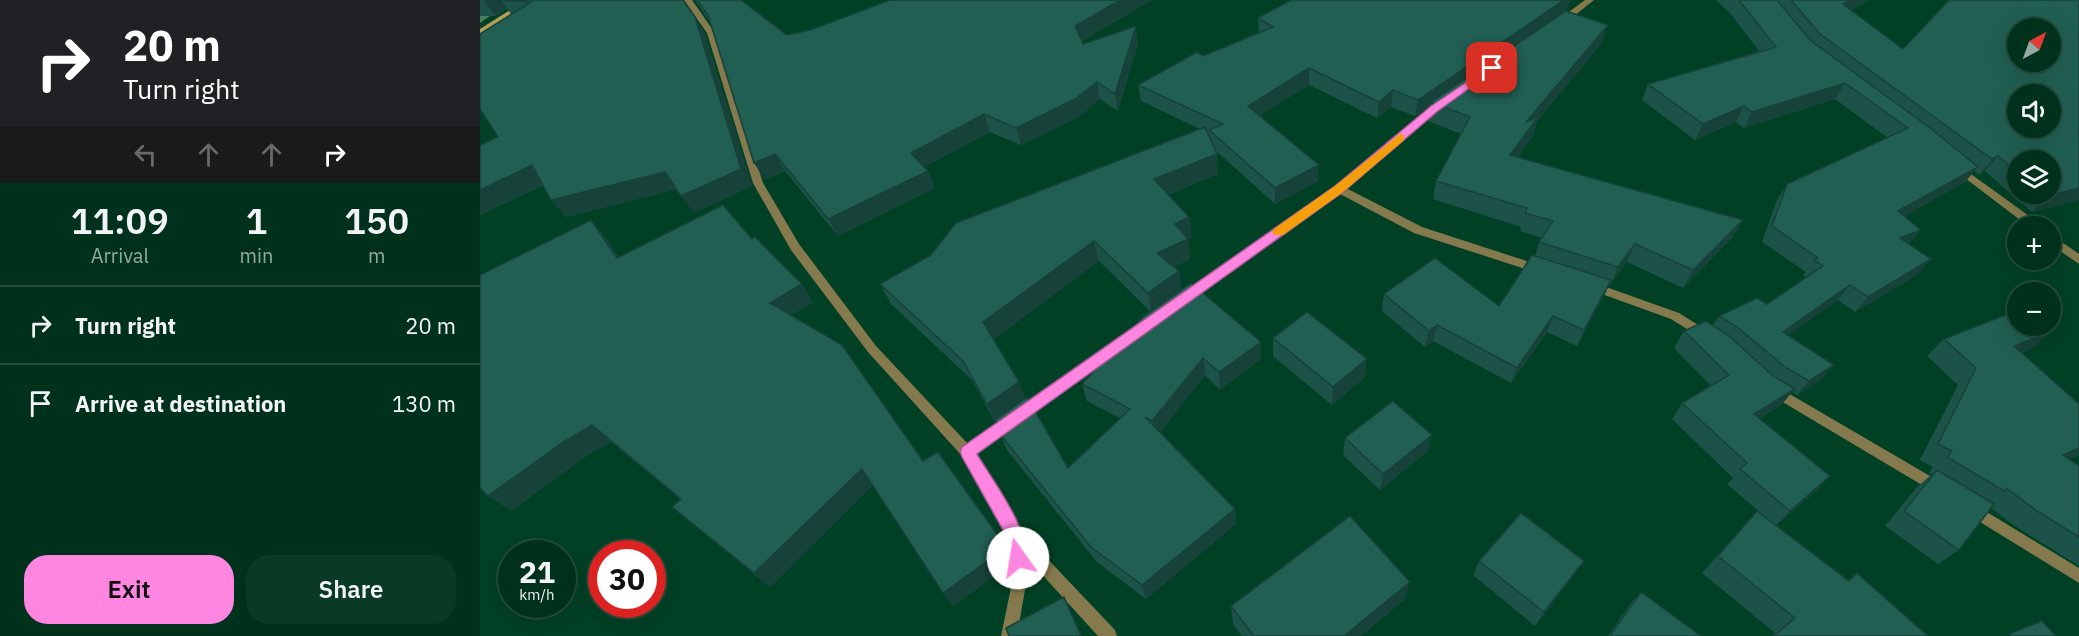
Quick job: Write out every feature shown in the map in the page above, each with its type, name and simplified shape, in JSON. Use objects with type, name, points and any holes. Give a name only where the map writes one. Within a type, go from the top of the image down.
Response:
[{"type":"main road","points":[[480,33],[532,0]]},
{"type":"street","points":[[688,0],[711,33],[758,183],[795,247],[872,349],[967,452],[1017,537],[1109,636]]},
{"type":"street","points":[[1552,29],[1590,0]]},
{"type":"street","points":[[1178,304],[1339,189],[1454,95]]},
{"type":"street","points":[[1946,158],[2022,216]]},
{"type":"street","points":[[1339,189],[1418,230],[1556,275]]},
{"type":"street","points":[[2061,246],[2079,260]]},
{"type":"street","points":[[1578,281],[1675,316],[1714,341]]},
{"type":"street","points":[[967,452],[1130,338]]},
{"type":"street","points":[[1760,380],[1943,491]]},
{"type":"street","points":[[1963,503],[2079,576]]},
{"type":"street","points":[[1009,636],[1020,578],[1017,537]]},
{"type":"building","points":[[501,0],[683,0],[695,17],[741,169],[681,196],[665,172],[551,200],[532,165],[480,190],[480,145],[498,137],[480,109],[480,34],[531,2]]},
{"type":"building","points":[[697,0],[741,0],[787,35],[810,30],[890,0],[1120,0],[1075,26],[1083,44],[1136,26],[1115,94],[1097,82],[1075,99],[1016,128],[984,114],[911,153],[928,171],[828,219],[775,154],[754,163],[708,15]]},
{"type":"building","points":[[1291,0],[1564,0],[1418,100],[1393,90],[1379,102],[1309,68],[1248,106],[1319,165],[1275,188],[1209,130],[1223,124],[1138,85],[1197,52],[1203,56],[1273,27],[1258,18]]},
{"type":"building","points":[[1739,0],[1777,0],[1811,41],[1934,131],[1978,167],[1898,211],[1921,230],[1900,238],[1931,259],[1868,297],[1850,285],[1783,332],[1834,365],[1809,381],[1785,367],[1737,327],[1719,316],[1757,298],[1767,304],[1823,266],[1814,260],[1818,258],[1772,226],[1787,184],[1908,128],[1845,83],[1752,112],[1744,106],[1703,124],[1648,84],[1776,47]]},
{"type":"building","points":[[1791,0],[1849,0],[1843,4],[1903,49],[1949,0],[2079,0],[2079,188],[2061,192],[2061,150],[2007,150],[2007,163],[1998,156],[1992,159],[1820,34]]},
{"type":"building","points":[[1566,11],[1608,25],[1526,122],[1538,117],[1510,155],[1743,220],[1693,270],[1635,244],[1618,267],[1539,242],[1553,221],[1525,213],[1527,208],[1436,181],[1470,117],[1431,102]]},
{"type":"building","points":[[1205,127],[1217,154],[1154,179],[1189,217],[1175,224],[1188,239],[1157,253],[1179,271],[1148,293],[1094,241],[983,322],[1019,382],[987,404],[963,361],[880,284],[931,255],[956,223]]},
{"type":"building","points":[[723,205],[752,239],[755,237],[802,284],[770,303],[842,345],[923,461],[938,452],[1001,540],[1001,551],[943,593],[862,469],[754,573],[672,507],[681,499],[592,425],[565,441],[488,496],[480,488],[480,275],[591,220],[617,258]]},
{"type":"building","points":[[1532,255],[1611,280],[1584,330],[1553,316],[1517,368],[1437,325],[1429,331],[1384,294],[1435,258],[1499,306]]},
{"type":"building","points":[[1191,283],[1261,342],[1219,372],[1203,358],[1152,421],[1145,417],[1235,509],[1142,585],[1091,547],[999,433],[1002,432],[995,420],[1027,397],[1068,468],[1130,409],[1082,384],[1143,317]]},
{"type":"building","points":[[1307,312],[1367,359],[1333,387],[1273,338]]},
{"type":"building","points":[[2007,314],[2007,336],[2039,336],[2014,346],[2079,404],[2079,448],[2063,455],[2079,466],[2079,537],[2037,511],[2006,488],[2004,491],[1947,457],[1952,451],[1938,444],[1976,368],[1944,339]]},
{"type":"building","points":[[1706,321],[1728,335],[1773,376],[1795,389],[1754,414],[1830,476],[1790,511],[1740,469],[1747,463],[1682,403],[1729,375],[1684,331]]},
{"type":"building","points":[[1393,401],[1432,435],[1383,474],[1345,438]]},
{"type":"building","points":[[1937,470],[1994,504],[1959,550],[1904,511]]},
{"type":"building","points":[[1757,511],[1849,581],[1857,573],[1928,636],[1774,636],[1795,618],[1718,556]]},
{"type":"building","points":[[1521,513],[1584,561],[1544,612],[1479,561]]},
{"type":"building","points":[[1350,516],[1410,582],[1344,636],[1254,636],[1231,606]]},
{"type":"building","points":[[1641,592],[1701,636],[1610,636]]},
{"type":"building","points":[[1064,597],[1081,636],[1009,636],[1006,628]]},
{"type":"building","points":[[2042,621],[2056,636],[2011,636],[2009,634]]},
{"type":"waterway","points":[[480,20],[509,0]]},
{"type":"slow traffic","points":[[1278,232],[1339,189],[1400,138]]},
{"type":"route","points":[[1018,558],[1017,537],[967,452],[1339,189],[1434,108],[1492,68]]}]
